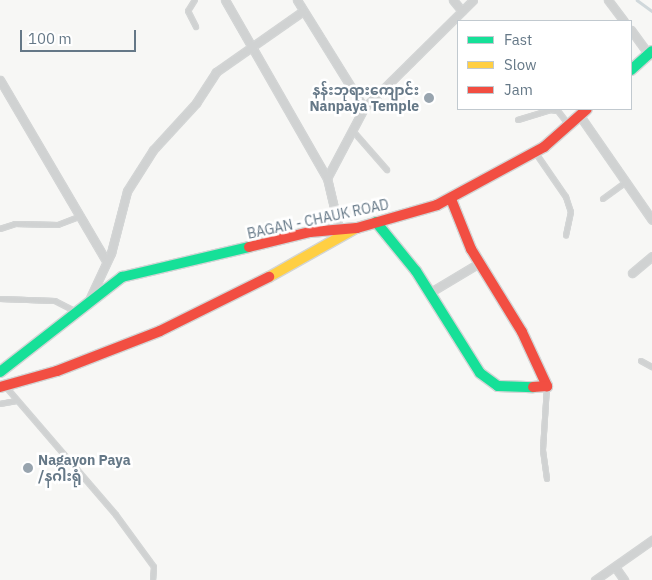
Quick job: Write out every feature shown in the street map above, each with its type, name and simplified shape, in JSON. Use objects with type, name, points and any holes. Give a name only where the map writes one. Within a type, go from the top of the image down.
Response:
[{"type":"main road","points":[[632,69],[650,53]]},
{"type":"main road","name":"BAGAN - CHAUK ROAD","points":[[0,372],[90,298],[122,276],[157,266],[340,233],[451,199],[535,152],[570,126],[584,112]]},
{"type":"main road","points":[[376,222],[430,293],[489,382],[513,389],[547,386],[522,332],[479,263],[451,199]]},
{"type":"main road","name":"BAGAN - CHAUK ROAD","points":[[2,386],[57,371],[160,331],[340,233]]},
{"type":"street","points":[[226,0],[250,45],[328,178],[340,233]]},
{"type":"street","points":[[297,0],[364,108]]},
{"type":"street","points":[[453,0],[462,11]]},
{"type":"street","points":[[328,178],[364,108],[473,0]]},
{"type":"street","points":[[608,0],[623,20]]},
{"type":"street","points":[[90,298],[106,261],[118,214],[141,168],[196,104],[206,82],[250,45],[303,11]]},
{"type":"street","points":[[632,31],[650,53]]},
{"type":"street","points":[[0,80],[106,261]]},
{"type":"street","points":[[584,112],[652,220]]},
{"type":"street","points":[[632,273],[652,256]]},
{"type":"street","points":[[430,293],[479,263]]},
{"type":"street","points":[[595,580],[652,540]]},
{"type":"street","points":[[616,567],[624,580]]},
{"type":"lane","points":[[195,0],[188,11],[196,27]]},
{"type":"lane","points":[[518,120],[541,110]]},
{"type":"lane","points":[[558,110],[570,126]]},
{"type":"lane","points":[[353,131],[387,170]]},
{"type":"lane","points":[[535,152],[566,197],[571,212],[566,235]]},
{"type":"lane","points":[[603,199],[628,181]]},
{"type":"lane","points":[[0,229],[15,224],[58,225],[79,217]]},
{"type":"lane","points":[[0,299],[55,301],[75,311]]},
{"type":"lane","points":[[641,361],[652,367]]},
{"type":"lane","points":[[2,386],[17,400],[116,515],[154,567],[154,580]]},
{"type":"lane","points":[[547,386],[543,450],[547,479]]},
{"type":"lane","points":[[0,404],[17,400]]},
{"type":"waterway","points":[[637,0],[652,11]]},
{"type":"traffic: fast","points":[[632,69],[652,51]]},
{"type":"traffic: fast","points":[[376,222],[416,271],[480,373],[498,386],[533,387]]},
{"type":"traffic: fast","points":[[0,372],[122,277],[249,247]]},
{"type":"traffic: slow","points":[[269,277],[356,228]]},
{"type":"traffic: jam","points":[[249,247],[310,232],[357,228],[437,205],[544,147],[586,110]]},
{"type":"traffic: jam","points":[[451,199],[471,249],[522,332],[547,386],[533,387]]},
{"type":"traffic: jam","points":[[0,387],[57,371],[160,331],[269,277]]},
{"type":"place","name":"နန်းဘုရားကျောင်း Nanpaya Temple","points":[[429,98]]},
{"type":"place","name":"Nagayon Paya /နဂါးရုံ","points":[[28,468]]}]
